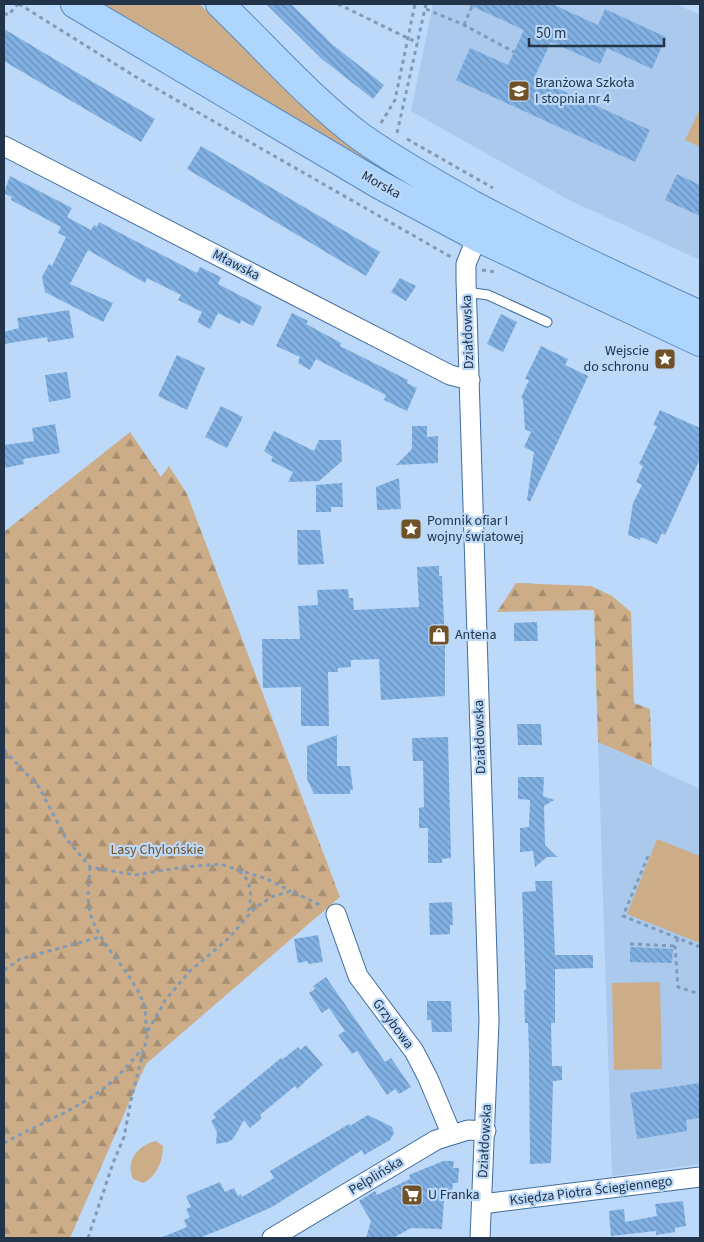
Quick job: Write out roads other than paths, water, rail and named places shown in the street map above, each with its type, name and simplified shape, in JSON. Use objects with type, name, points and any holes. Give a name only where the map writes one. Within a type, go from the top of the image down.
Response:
[{"type":"main road","name":"Morska","points":[[75,4],[380,184],[477,237],[700,342]]},
{"type":"main road","name":"Morska","points":[[220,4],[321,102],[360,136],[386,154],[422,176],[540,240],[700,315]]},
{"type":"street","name":"Mławska","points":[[4,146],[450,375],[470,380]]},
{"type":"street","name":"Działdowska","points":[[477,237],[466,264],[466,292],[489,1021],[486,1131],[480,1238]]},
{"type":"street","name":"Grzybowa","points":[[336,914],[358,976],[414,1051],[428,1078],[451,1133]]},
{"type":"street","name":"Pelplińska","points":[[275,1238],[436,1140],[451,1133],[468,1130],[486,1131]]},
{"type":"street","name":"Księdza Piotra Ściegiennego","points":[[482,1204],[700,1177]]},
{"type":"lane","points":[[466,292],[488,295],[547,322]]},
{"type":"place","name":"Branżowa Szkoła I stopnia nr 4","points":[[519,91]]},
{"type":"place","name":"Wejscie do schronu","points":[[665,359]]},
{"type":"place","name":"Pomnik ofiar I wojny światowej","points":[[411,529]]},
{"type":"place","name":"Antena","points":[[439,635]]},
{"type":"place","name":"U Franka","points":[[412,1195]]},
{"type":"park label","name":"Lasy Chylońskie","points":[[157,850]]}]
